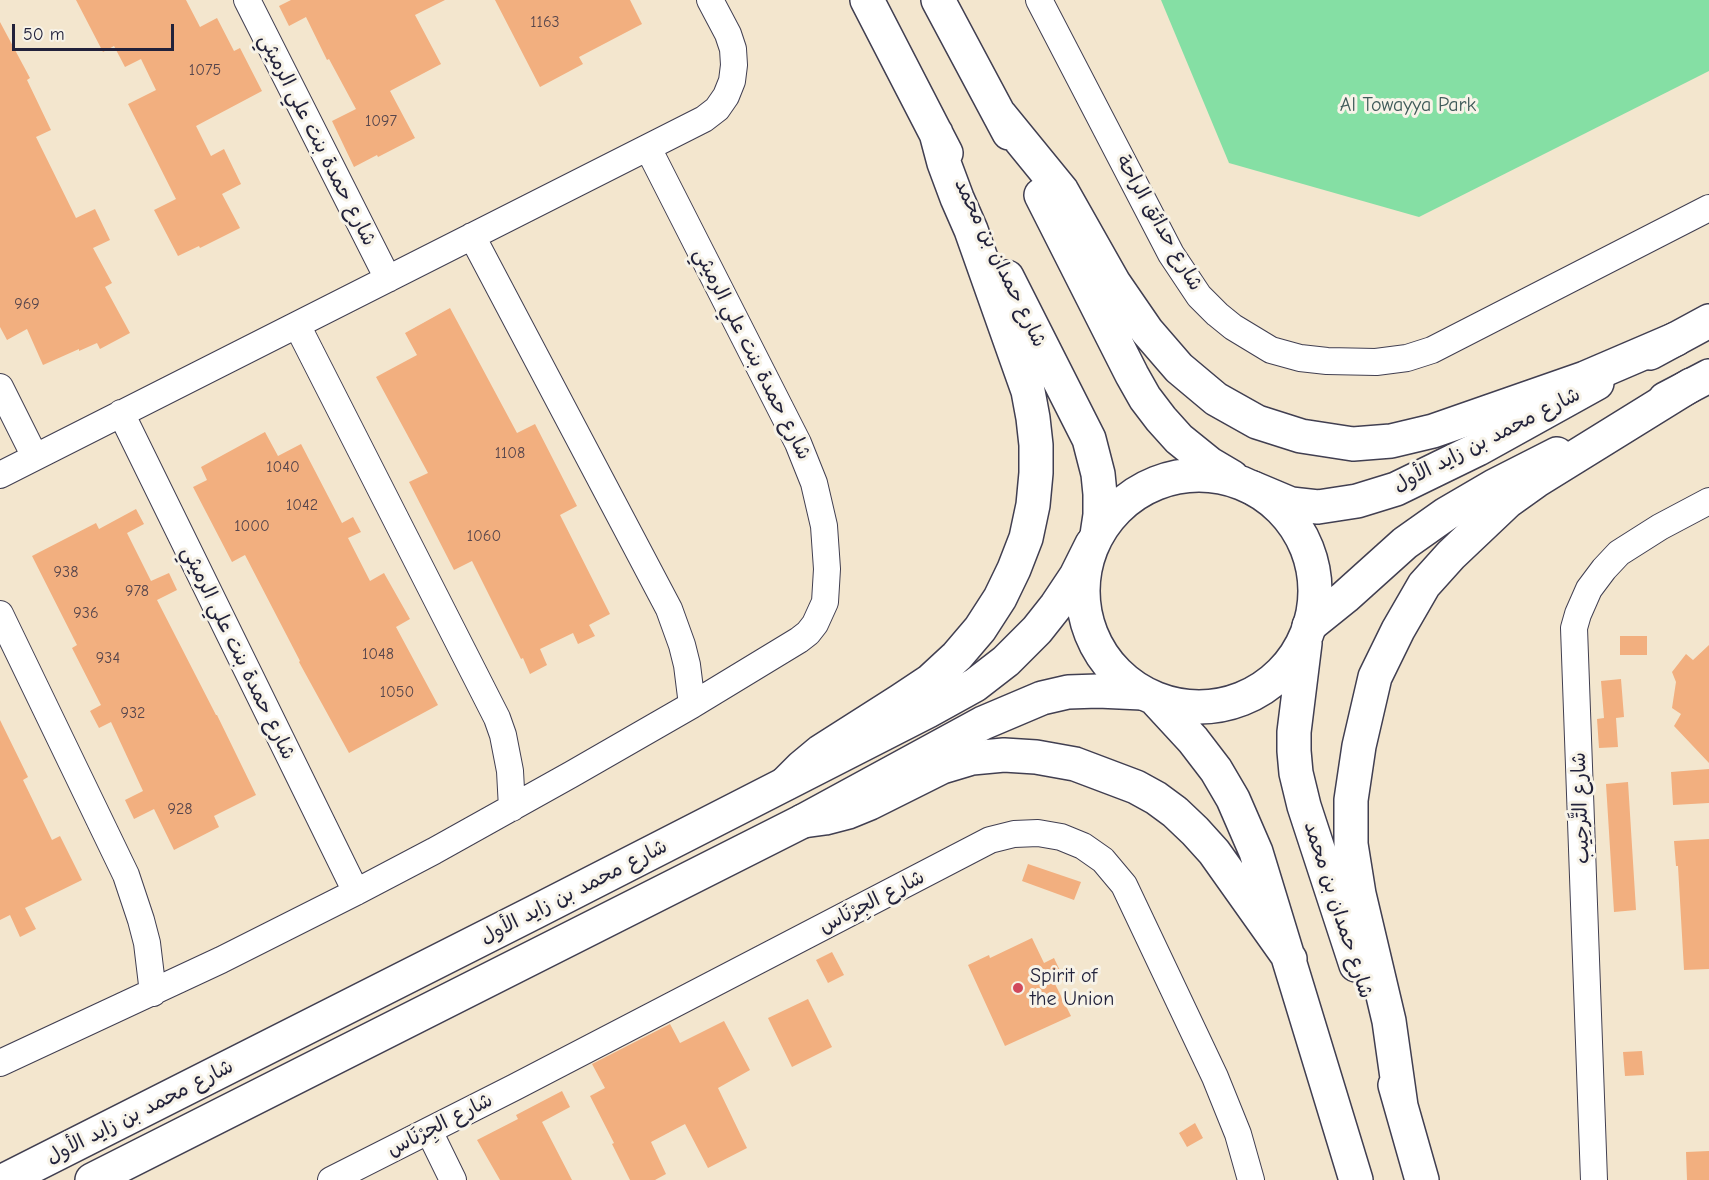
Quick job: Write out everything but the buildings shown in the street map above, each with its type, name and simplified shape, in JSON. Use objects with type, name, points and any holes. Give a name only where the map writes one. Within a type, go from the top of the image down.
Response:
[{"type":"main road","name":"شارع حمدان بن محمد","points":[[867,0],[1089,439],[1098,474],[1100,515],[1094,539]]},
{"type":"main road","points":[[938,0],[1146,398],[1179,439],[1210,464],[1248,486]]},
{"type":"main road","points":[[1000,115],[1062,190],[1114,283],[1147,332],[1179,368],[1216,399],[1257,422],[1301,436],[1353,444],[1390,441],[1433,431],[1585,378],[1676,339]]},
{"type":"main road","points":[[786,783],[820,752],[930,681],[957,656],[980,629],[1000,598],[1026,537],[1033,505],[1036,473],[1036,445],[1028,391],[971,230],[944,163],[936,133]]},
{"type":"main road","name":"شارع محمد بن زايد الأول","points":[[1248,486],[1291,504],[1318,507],[1357,501],[1396,489],[1478,449],[1709,321]]},
{"type":"main road","points":[[1308,631],[1405,543],[1446,514],[1494,486],[1700,381]]},
{"type":"main road","points":[[1401,1106],[1389,1022],[1359,894],[1351,844],[1351,800],[1359,746],[1375,677],[1424,585],[1451,555],[1508,501],[1536,481],[1700,381]]},
{"type":"main road","points":[[1248,486],[1224,478],[1203,475],[1181,476],[1161,481],[1124,502],[1094,539],[1084,573],[1084,603],[1090,632],[1104,658],[1124,680],[1150,697],[1207,757],[1233,799],[1256,852],[1356,1180]]},
{"type":"main road","name":"شارع حمدان بن محمد","points":[[1248,486],[1268,498],[1281,510],[1293,524],[1309,556],[1314,591],[1313,609],[1297,699],[1294,732],[1296,773],[1304,806],[1401,1106],[1422,1180]]},
{"type":"main road","name":"شارع محمد بن زايد الأول","points":[[5,1180],[975,685],[1005,661],[1037,630],[1076,576],[1094,539]]},
{"type":"main road","name":"شارع محمد بن زايد الأول","points":[[92,1180],[803,821],[983,723],[1041,698],[1068,692],[1150,697],[1190,707],[1211,707],[1232,703],[1269,684],[1284,670],[1297,653],[1308,631]]},
{"type":"main road","points":[[803,821],[848,812],[942,767],[972,758],[1036,757],[1075,764],[1136,787],[1175,812],[1196,831],[1214,852],[1290,959]]},
{"type":"street","name":"شارع حمدة بنت علي الرميثي","points":[[247,0],[388,279]]},
{"type":"street","points":[[0,475],[704,119],[717,109],[726,96],[732,81],[734,65],[733,49],[728,34],[710,0]]},
{"type":"street","name":"شارع حدائق الراحة","points":[[1039,0],[1171,254],[1199,296],[1217,314],[1233,327],[1271,350],[1300,358],[1376,362],[1424,353],[1709,208]]},
{"type":"street","name":"شارع حمدة بنت علي الرميثي","points":[[1,1059],[153,993],[356,892],[512,808],[692,705],[808,633],[825,602],[827,547],[820,504],[807,463],[648,148]]},
{"type":"street","points":[[472,236],[669,609],[684,655],[692,705]]},
{"type":"street","points":[[297,325],[497,718],[507,753],[512,808]]},
{"type":"street","points":[[0,387],[35,457]]},
{"type":"street","name":"شارع حمدة بنت علي الرميثي","points":[[121,413],[356,892]]},
{"type":"street","name":"شارع التَّرحِيب","points":[[1594,1180],[1574,628],[1589,589],[1604,568],[1619,553],[1660,527],[1709,501]]},
{"type":"street","points":[[0,614],[135,897],[144,932],[153,993]]},
{"type":"street","name":"شارع الجِرْنَاس","points":[[331,1180],[990,840],[1014,834],[1038,833],[1061,837],[1083,846],[1103,860],[1124,885],[1215,1077],[1238,1134],[1251,1180]]},
{"type":"street","points":[[429,1131],[453,1180]]},
{"type":"green space","name":"Al Towayya Park","points":[[1161,0],[1709,0],[1709,71],[1419,217],[1229,163]]},
{"type":"place","name":"Spirit of the Union","points":[[1018,988]]}]
